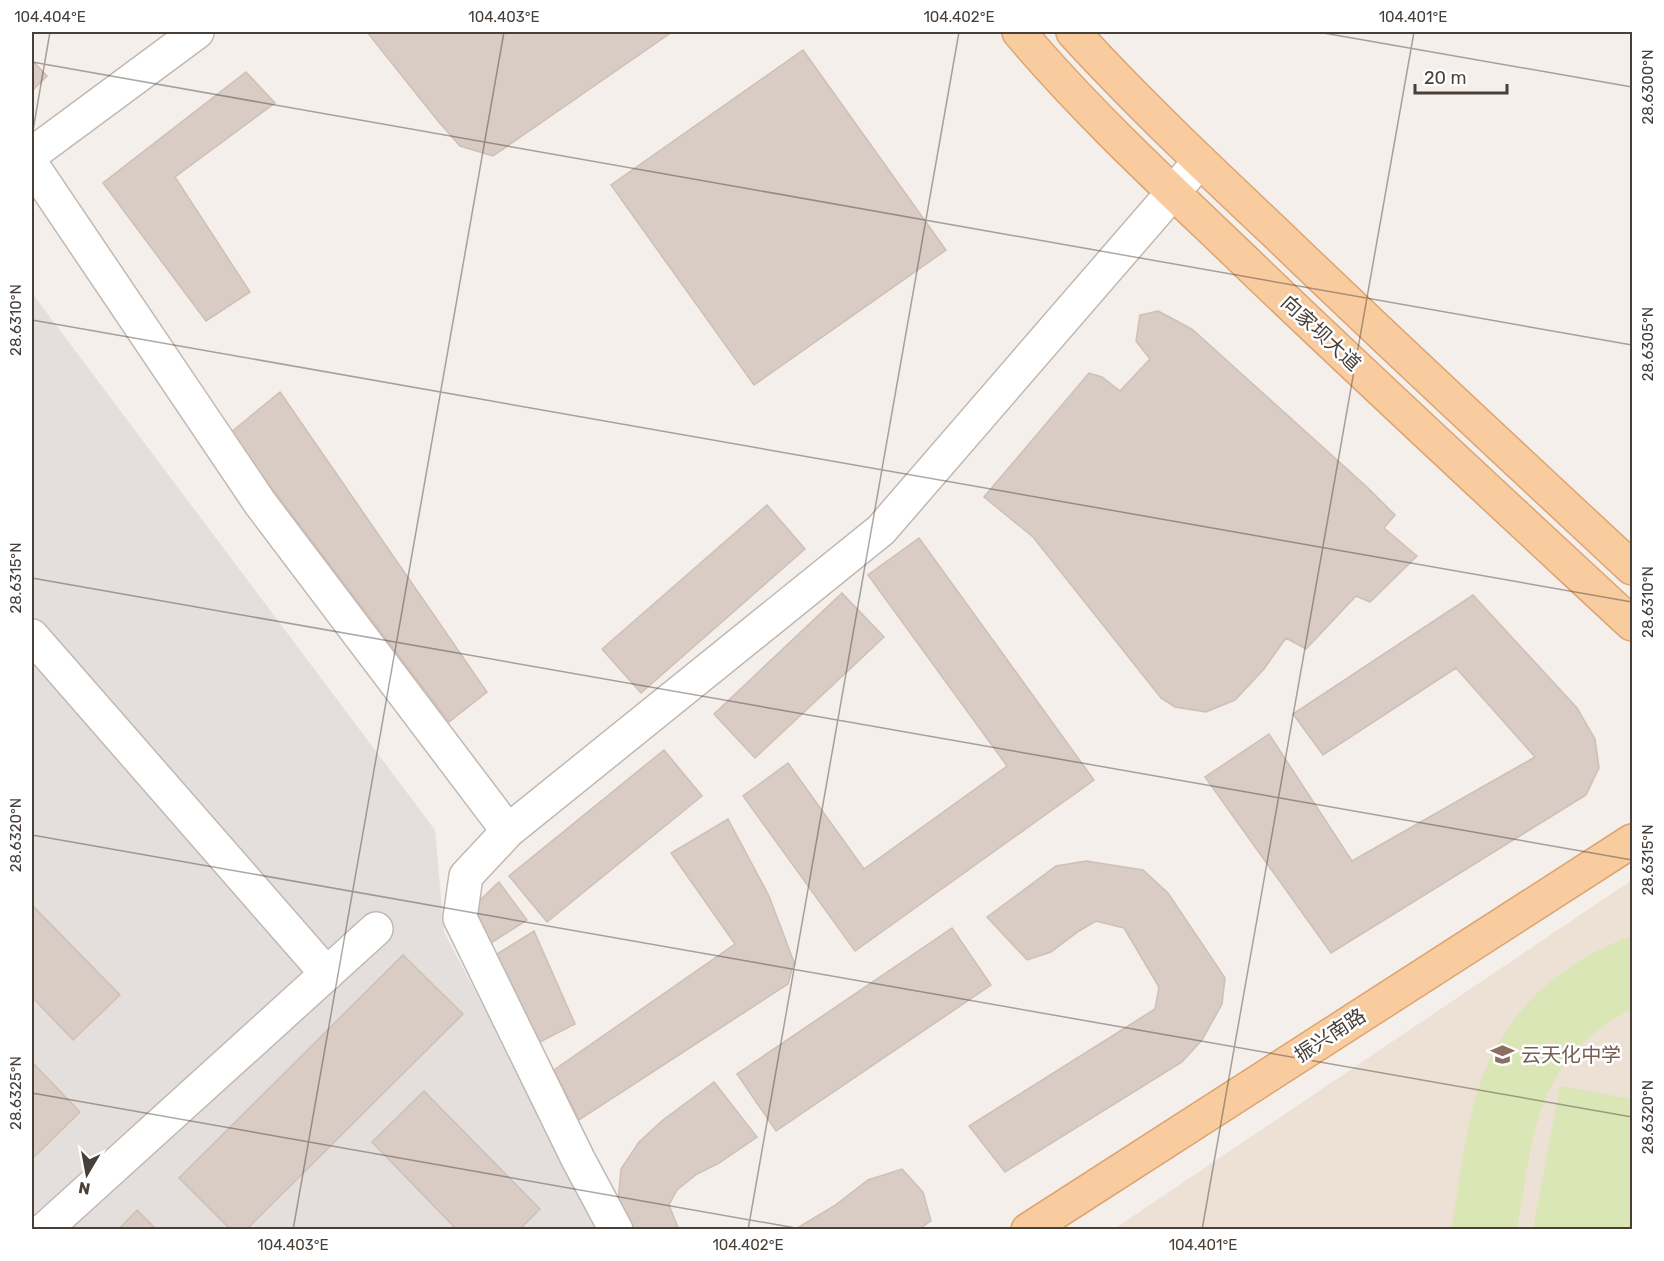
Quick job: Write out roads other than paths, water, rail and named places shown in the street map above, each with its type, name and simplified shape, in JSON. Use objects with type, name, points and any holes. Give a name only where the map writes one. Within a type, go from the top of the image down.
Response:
[{"type":"main road","name":"向家坝大道","points":[[1019,32],[1059,77],[1301,315],[1632,624]]},
{"type":"main road","name":"向家坝大道","points":[[1073,32],[1200,160],[1425,375],[1632,568]]},
{"type":"main road","name":"振兴南路","points":[[1028,1230],[1632,841]]},
{"type":"street","points":[[32,154],[197,32]]},
{"type":"street","points":[[616,1230],[578,1159],[460,918],[466,876],[508,831],[881,530],[1200,160]]},
{"type":"street","points":[[32,165],[260,503],[508,831]]},
{"type":"street","points":[[32,636],[327,974]]},
{"type":"street","points":[[44,1230],[376,929]]},
{"type":"place","name":"云天化中学","points":[[1503,1055]]}]
